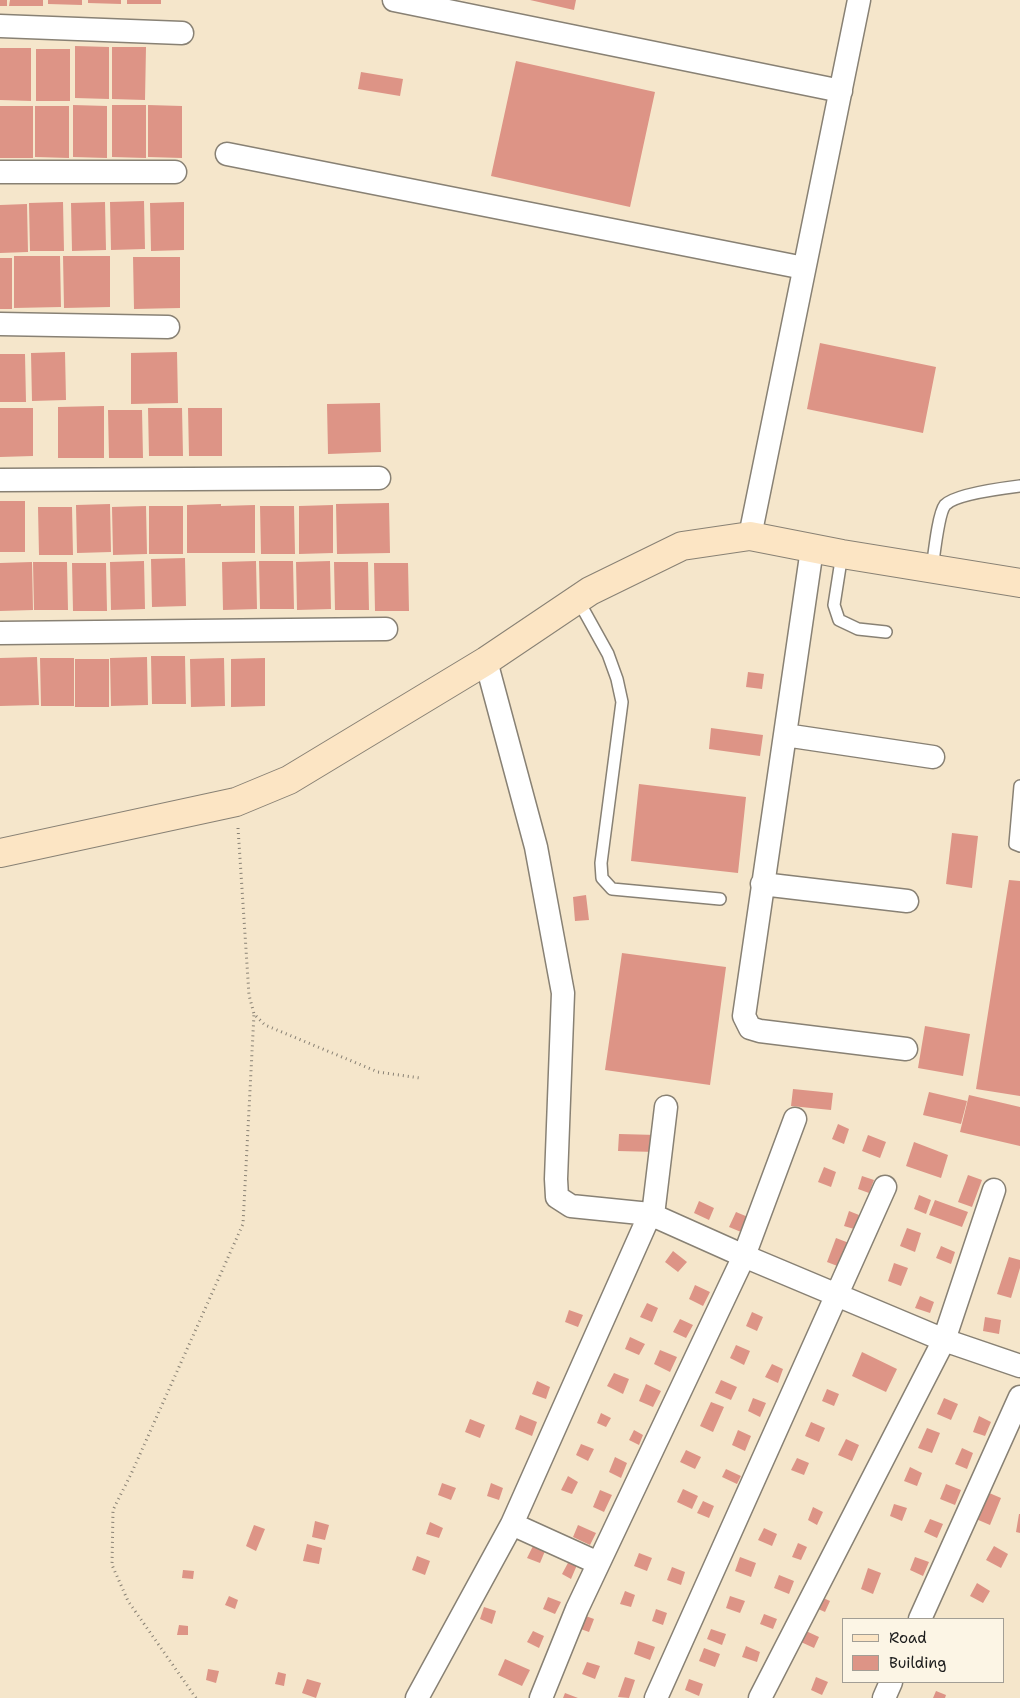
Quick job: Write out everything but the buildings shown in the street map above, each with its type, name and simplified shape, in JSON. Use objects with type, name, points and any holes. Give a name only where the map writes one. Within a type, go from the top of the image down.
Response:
[{"type":"street","points":[[394,0],[841,91]]},
{"type":"street","points":[[750,536],[859,0]]},
{"type":"street","points":[[0,26],[182,32]]},
{"type":"street","points":[[227,154],[804,268]]},
{"type":"street","points":[[0,172],[175,172]]},
{"type":"street","points":[[0,324],[168,327]]},
{"type":"street","points":[[0,480],[379,478]]},
{"type":"street","points":[[0,853],[236,802],[289,780],[486,661],[590,591],[682,546],[750,536],[842,554],[1020,583]]},
{"type":"street","points":[[812,548],[744,1016],[750,1028],[906,1049]]},
{"type":"street","points":[[0,633],[386,629]]},
{"type":"street","points":[[486,661],[536,848],[563,993],[556,1169],[557,1197],[571,1206],[651,1215],[944,1340],[1020,1366]]},
{"type":"street","points":[[785,735],[933,757]]},
{"type":"street","points":[[762,884],[907,901]]},
{"type":"street","points":[[417,1698],[512,1524],[651,1215],[666,1107]]},
{"type":"street","points":[[541,1698],[598,1563],[744,1256],[795,1119]]},
{"type":"street","points":[[656,1698],[885,1187]]},
{"type":"street","points":[[760,1698],[944,1340],[994,1190]]},
{"type":"street","points":[[920,1618],[1020,1397]]},
{"type":"street","points":[[512,1524],[598,1563]]},
{"type":"street","points":[[884,1698],[891,1683]]},
{"type":"lane","points":[[932,569],[940,518],[945,505],[959,497],[1020,486]]},
{"type":"lane","points":[[842,554],[834,605],[840,620],[858,629],[886,632]]},
{"type":"lane","points":[[578,600],[608,654],[617,679],[622,702],[601,863],[602,878],[612,889],[720,899]]},
{"type":"lane","points":[[1020,786],[1015,844],[1020,846]]},
{"type":"path","points":[[196,1698],[128,1601],[112,1565],[113,1510],[132,1472],[243,1224],[254,1014],[249,995],[236,802]]},
{"type":"path","points":[[254,1014],[265,1025],[378,1072],[420,1078]]}]
